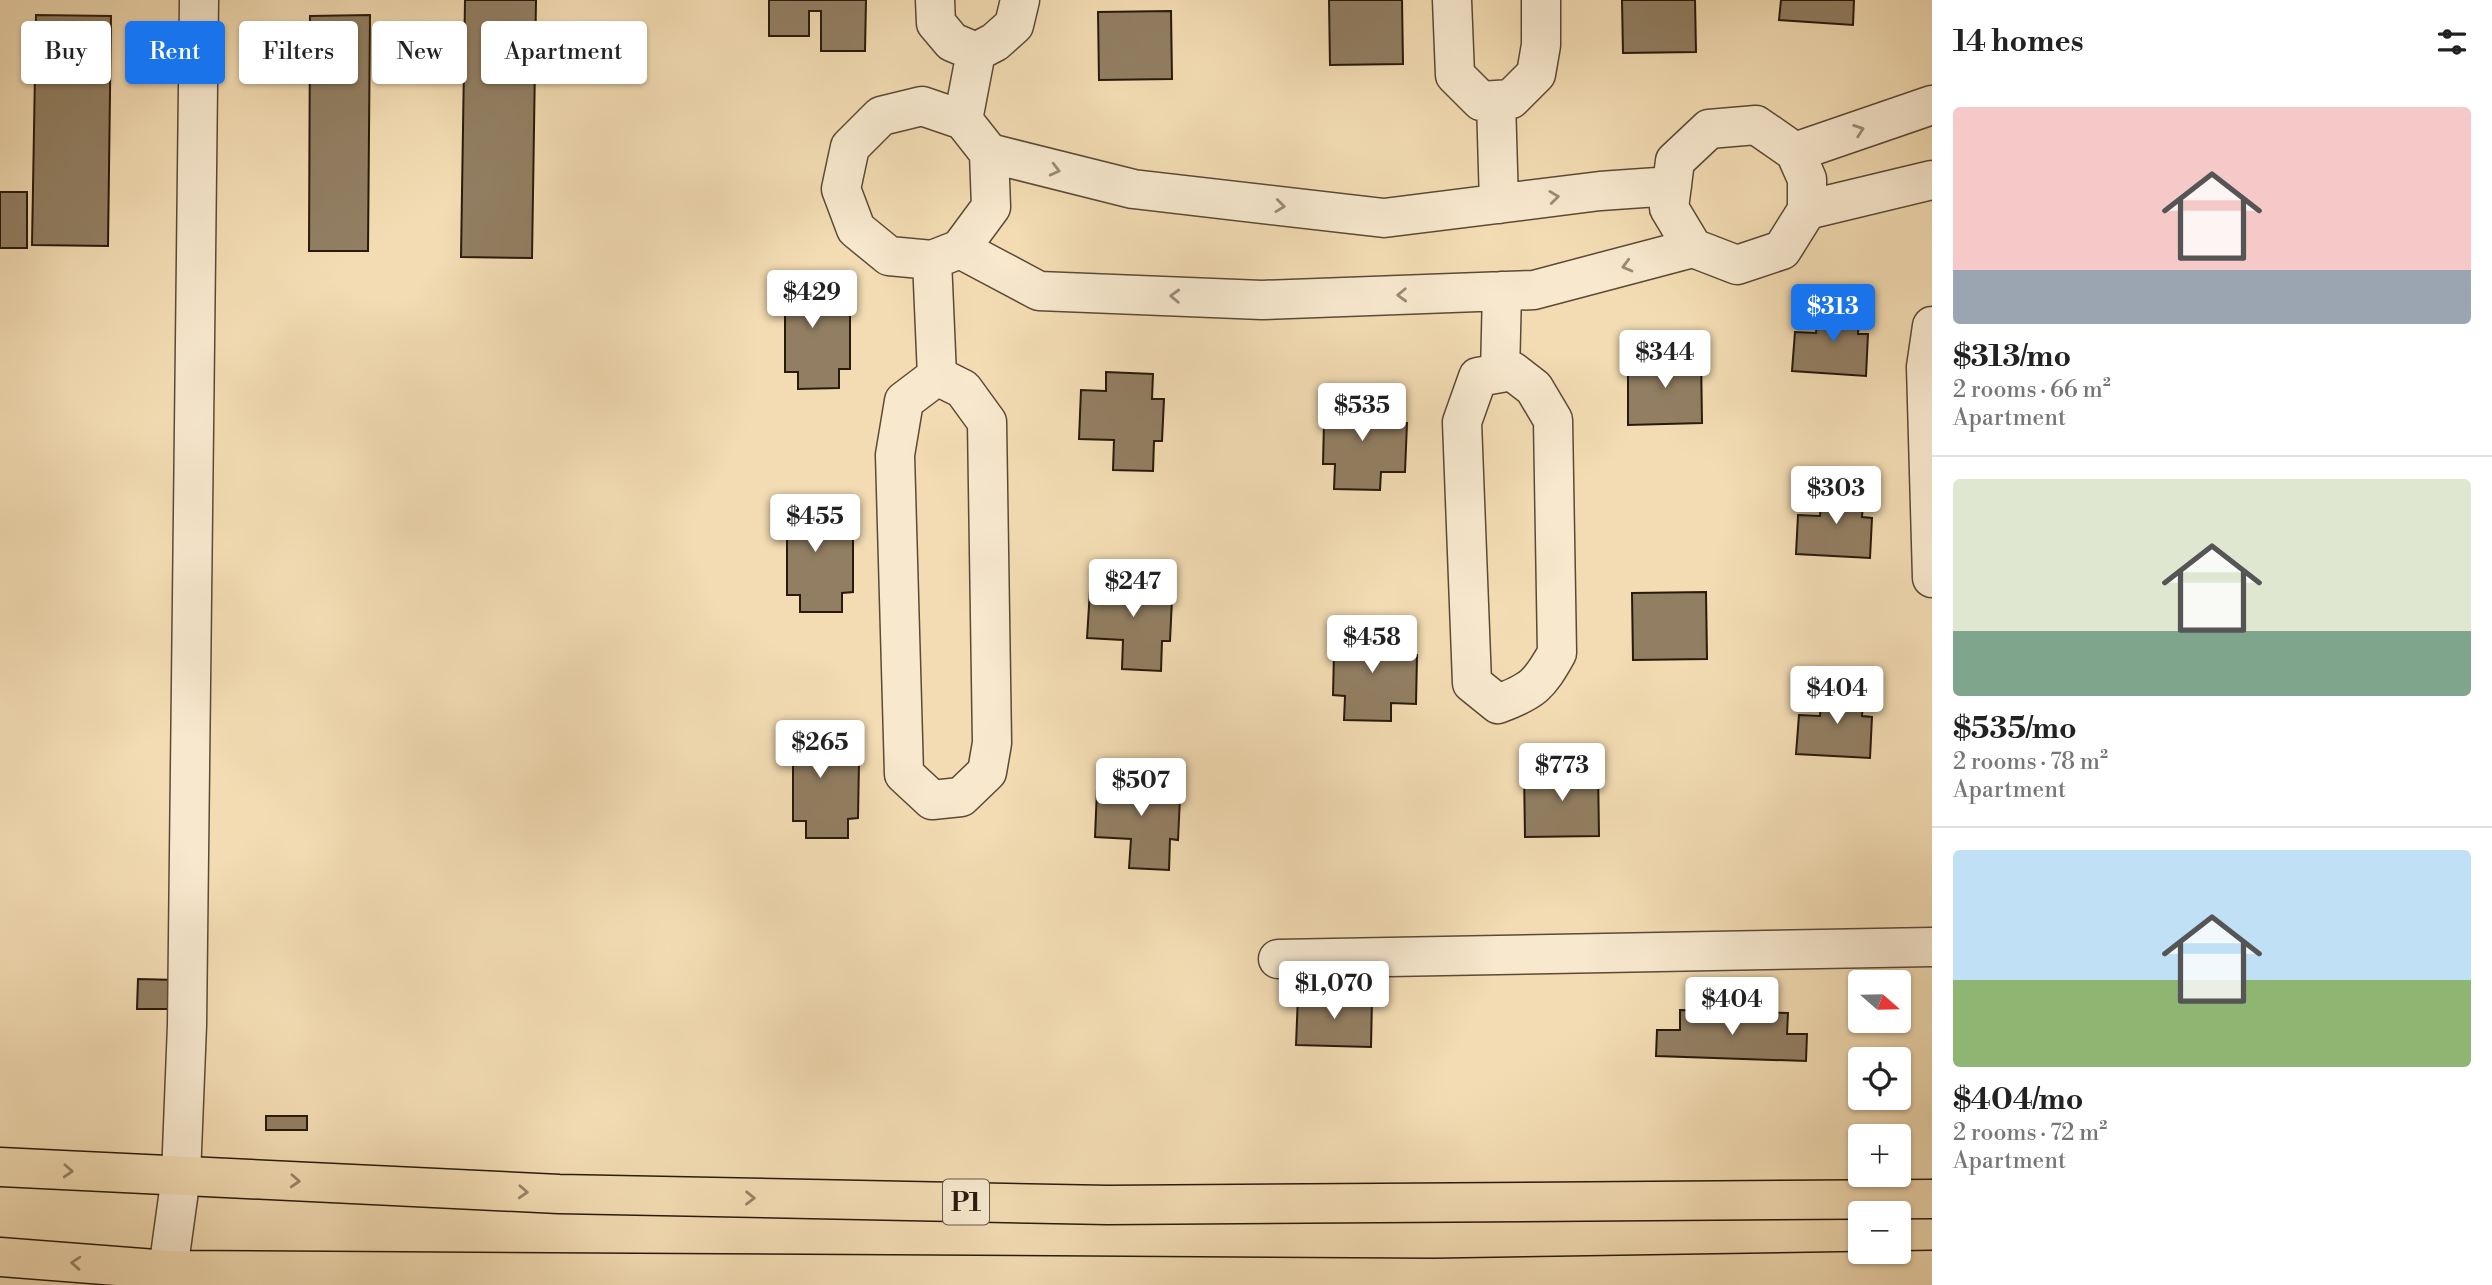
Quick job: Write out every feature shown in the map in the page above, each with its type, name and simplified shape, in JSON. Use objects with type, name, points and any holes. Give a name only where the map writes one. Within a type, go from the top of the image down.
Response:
[{"type":"highway","name":"P1","points":[[0,1167],[559,1194],[1108,1205],[1932,1199]]},
{"type":"highway","points":[[0,1257],[168,1270],[1433,1278],[1932,1270]]},
{"type":"lane","points":[[168,1270],[181,1176],[187,1025],[199,0]]},
{"type":"lane","points":[[936,0],[936,23],[952,41],[976,52]]},
{"type":"lane","points":[[976,52],[995,42],[1014,25],[1020,0]]},
{"type":"lane","points":[[1452,0],[1455,75],[1481,101],[1511,99],[1536,74],[1542,45],[1541,0]]},
{"type":"lane","points":[[963,120],[976,52]]},
{"type":"lane","points":[[1496,101],[1499,204]]},
{"type":"lane","points":[[1795,152],[1932,104]]},
{"type":"lane","points":[[937,376],[964,390],[987,422],[992,743],[987,772],[961,797],[932,800],[904,774],[895,455],[904,401],[937,376],[946,254],[992,207],[989,153],[963,120],[922,106],[881,116],[850,147],[841,189],[856,229],[889,256],[946,254],[1039,290],[1262,300],[1535,290],[1693,248],[1737,265],[1782,250],[1807,210],[1807,179],[1795,152],[1756,125],[1709,129],[1675,161],[1669,208],[1693,248]]},
{"type":"lane","points":[[989,153],[1133,189],[1384,218],[1600,191],[1672,186]]},
{"type":"lane","points":[[1807,210],[1932,180]]},
{"type":"lane","points":[[1500,373],[1502,291]]},
{"type":"lane","points":[[1932,326],[1926,367],[1932,578]]},
{"type":"lane","points":[[1512,372],[1534,387],[1553,420],[1557,653],[1541,681],[1523,695],[1498,704],[1472,683],[1462,422],[1478,377],[1500,373],[1512,372]]},
{"type":"lane","points":[[1278,959],[1932,947]]},
{"type":"building","points":[[465,0],[536,0],[536,21],[481,21],[481,84],[535,84],[532,258],[461,257],[464,84],[467,84],[467,21],[465,21]]},
{"type":"building","points":[[769,0],[866,0],[865,51],[821,51],[821,11],[809,11],[809,36],[769,36]]},
{"type":"building","points":[[1329,0],[1402,0],[1403,64],[1330,65]]},
{"type":"building","points":[[1622,0],[1695,0],[1696,52],[1623,53]]},
{"type":"building","points":[[1781,0],[1854,0],[1853,25],[1779,20]]},
{"type":"building","points":[[1171,11],[1172,79],[1099,80],[1098,12]]},
{"type":"building","points":[[36,15],[111,16],[111,21],[36,21]]},
{"type":"building","points":[[370,15],[368,251],[309,251],[310,84],[358,84],[358,21],[310,21],[310,16]]},
{"type":"building","points":[[35,84],[110,84],[108,246],[32,245]]},
{"type":"building","points":[[0,192],[27,192],[27,248],[0,248]]},
{"type":"building","points":[[770,274],[826,274],[826,312],[850,312],[850,369],[839,369],[839,388],[798,389],[798,372],[785,372],[785,307],[770,307]]},
{"type":"building","points":[[1819,304],[1860,306],[1858,334],[1868,334],[1866,376],[1792,371],[1795,332],[1816,333]]},
{"type":"building","points":[[1701,356],[1702,423],[1628,425],[1628,357]]},
{"type":"building","points":[[1106,372],[1153,374],[1152,399],[1164,399],[1162,441],[1154,441],[1153,471],[1113,470],[1114,440],[1079,439],[1081,390],[1106,391]]},
{"type":"building","points":[[1333,392],[1373,393],[1372,422],[1407,423],[1405,472],[1381,472],[1380,490],[1334,489],[1335,464],[1323,464],[1324,422],[1332,422]]},
{"type":"building","points":[[1822,486],[1864,489],[1862,517],[1872,518],[1870,558],[1796,554],[1798,515],[1820,516]]},
{"type":"building","points":[[829,497],[829,535],[853,535],[853,592],[842,593],[842,612],[800,612],[800,595],[787,595],[787,530],[774,530],[774,498]]},
{"type":"building","points":[[1115,572],[1161,574],[1160,599],[1172,599],[1170,641],[1162,641],[1161,671],[1122,669],[1123,640],[1087,638],[1090,590],[1114,591]]},
{"type":"building","points":[[1706,592],[1707,659],[1633,660],[1632,593]]},
{"type":"building","points":[[1344,623],[1383,624],[1382,654],[1417,655],[1416,704],[1391,703],[1391,721],[1344,720],[1345,696],[1333,695],[1334,653],[1342,654]]},
{"type":"building","points":[[1822,687],[1864,689],[1862,716],[1872,717],[1870,758],[1796,754],[1799,715],[1820,716]]},
{"type":"building","points":[[835,723],[834,761],[859,761],[858,818],[848,819],[848,838],[806,838],[806,821],[793,821],[793,756],[779,756],[779,724]]},
{"type":"building","points":[[1598,769],[1599,836],[1525,837],[1524,770]]},
{"type":"building","points":[[1123,771],[1170,773],[1168,797],[1180,798],[1178,840],[1170,839],[1169,870],[1129,868],[1131,839],[1095,837],[1097,789],[1122,789]]},
{"type":"building","points":[[138,979],[177,980],[176,1009],[137,1009]]},
{"type":"building","points":[[1298,995],[1372,998],[1371,1047],[1296,1045]]},
{"type":"building","points":[[1680,1010],[1788,1013],[1787,1034],[1807,1034],[1806,1061],[1656,1056],[1657,1030],[1680,1030]]},
{"type":"building","points":[[266,1116],[307,1116],[307,1130],[266,1130]]}]
